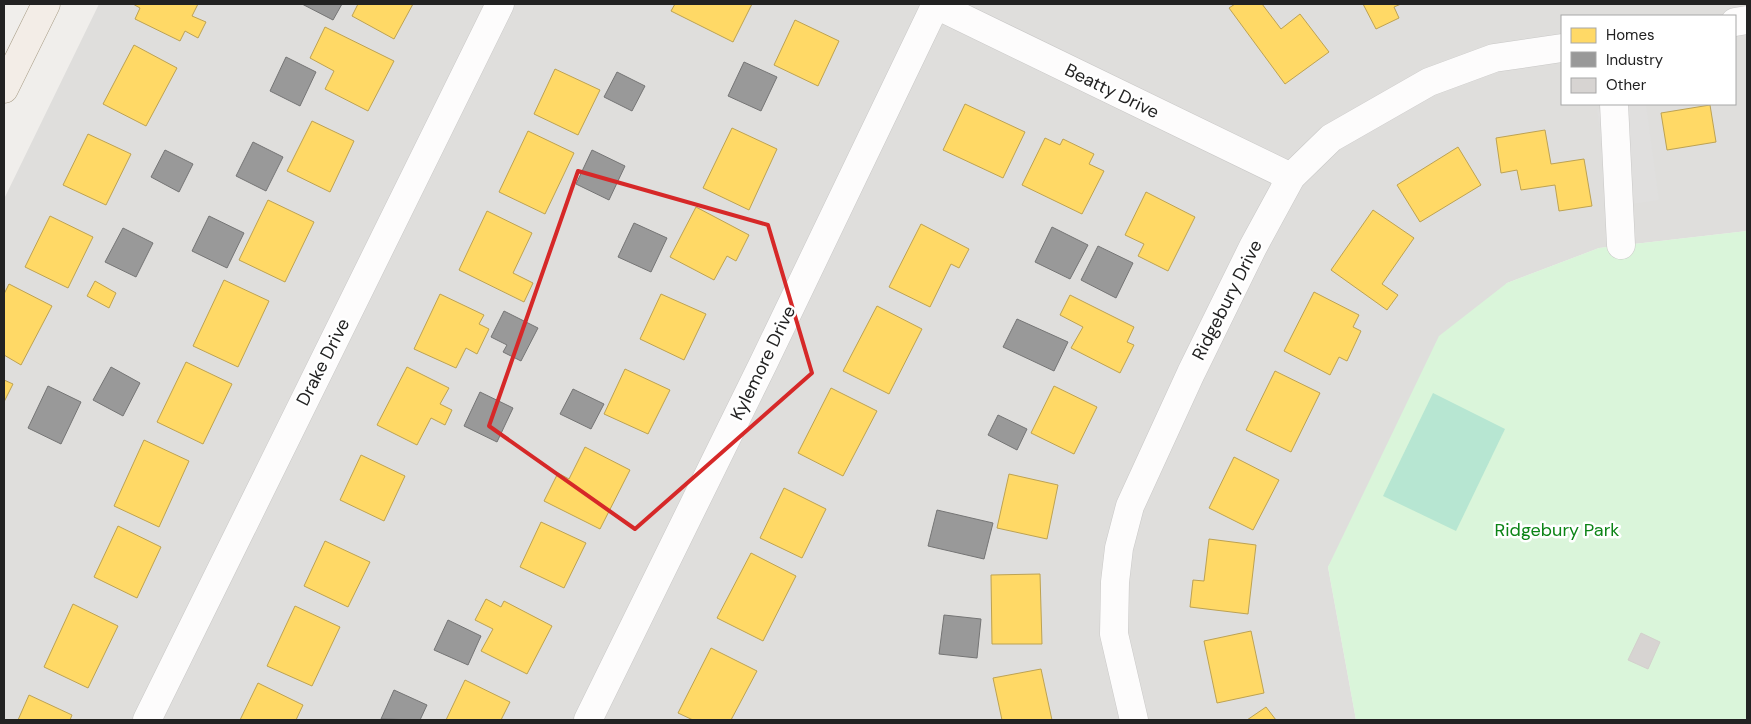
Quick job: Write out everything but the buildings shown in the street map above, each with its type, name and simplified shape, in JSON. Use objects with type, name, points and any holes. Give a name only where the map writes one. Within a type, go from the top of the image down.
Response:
[{"type":"main road","points":[[4,89],[41,6]]},
{"type":"street","name":"Drake Drive","points":[[147,720],[500,4]]},
{"type":"street","name":"Beatty Drive","points":[[935,4],[1291,177]]},
{"type":"street","name":"Kylemore Drive","points":[[588,720],[763,364],[935,4]]},
{"type":"street","name":"Ridgebury Drive","points":[[1134,720],[1114,634],[1115,582],[1119,548],[1130,506],[1195,365],[1253,247],[1291,177],[1331,138],[1428,82],[1494,58],[1561,48]]},
{"type":"street","points":[[1614,105],[1621,245]]},
{"type":"highlighted area","points":[[578,171],[768,225],[812,373],[635,529],[489,426]]},
{"type":"shaded area","points":[[99,4],[1747,4],[1747,231],[1599,248],[1507,283],[1328,567],[1356,720],[4,720],[4,199]]},
{"type":"shaded area","points":[[1627,105],[1646,105],[1659,200],[1610,207],[1597,109]]},
{"type":"green space","name":"Ridgebury Park","points":[[1747,231],[1747,720],[1356,720],[1328,567],[1439,336],[1507,283],[1599,248]]},
{"type":"green space","points":[[1433,393],[1505,429],[1456,531],[1383,496]]}]
